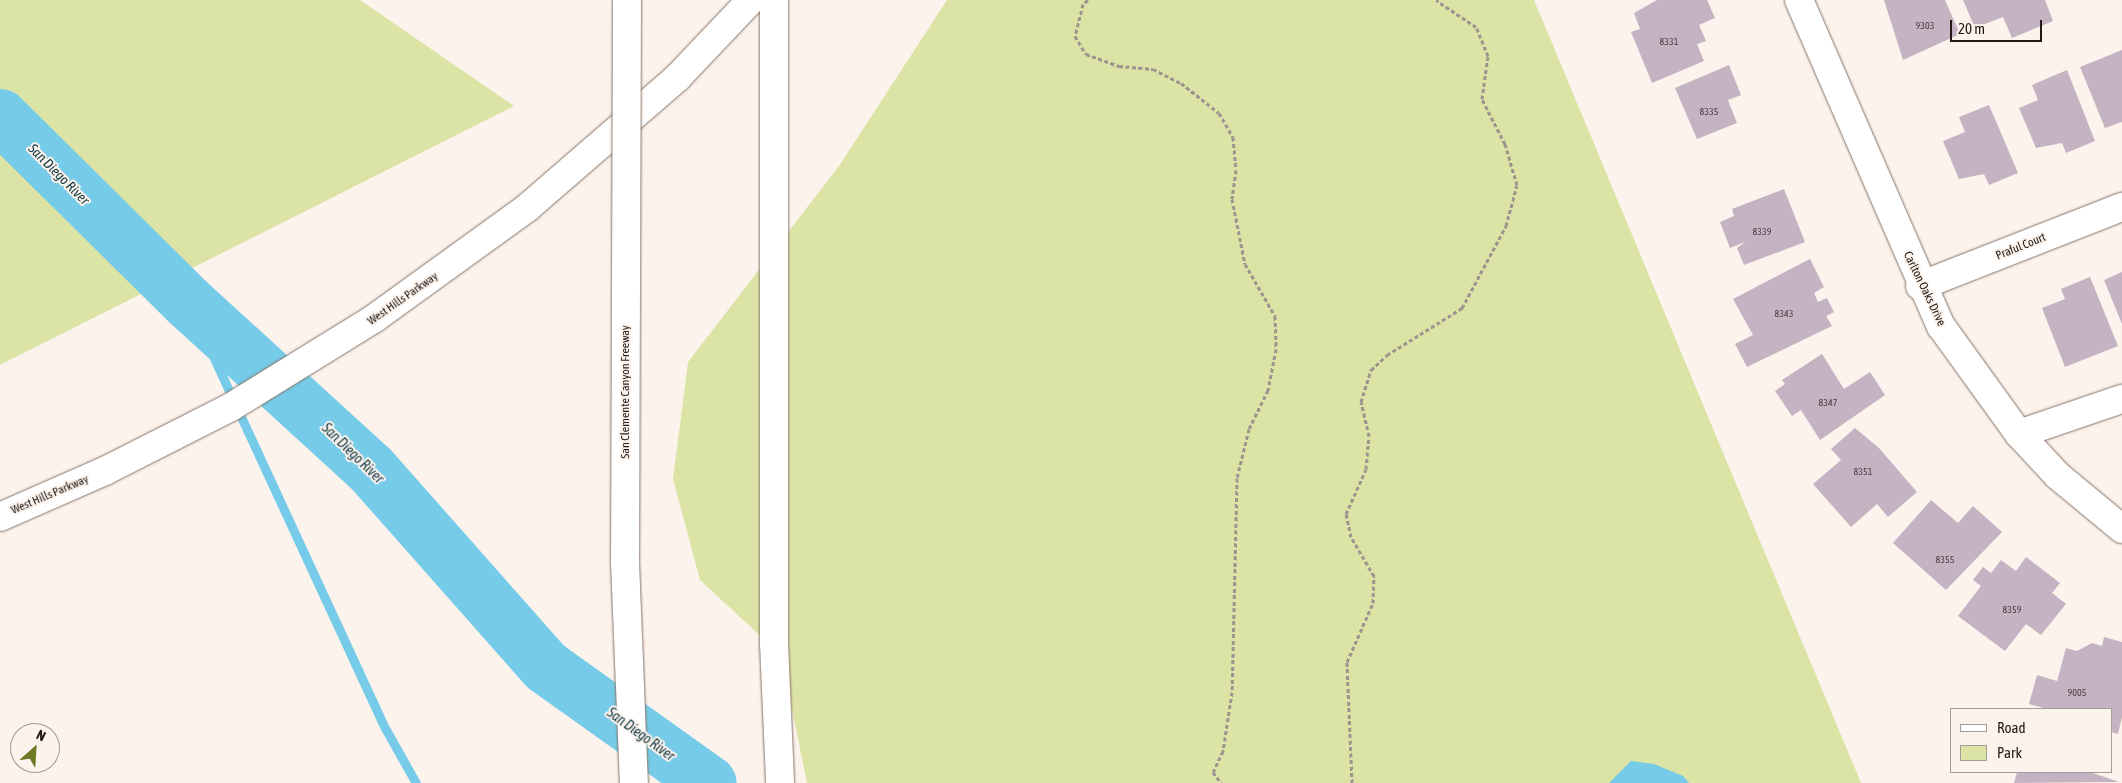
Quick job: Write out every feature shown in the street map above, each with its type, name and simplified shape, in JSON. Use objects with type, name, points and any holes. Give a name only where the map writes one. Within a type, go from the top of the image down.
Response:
[{"type":"main road","name":"San Clemente Canyon Freeway","points":[[627,0],[624,562],[634,783]]},
{"type":"main road","name":"West Hills Parkway","points":[[0,517],[36,502],[231,407],[375,318],[527,208],[678,77],[751,0]]},
{"type":"main road","points":[[774,0],[774,643],[780,783]]},
{"type":"main road","name":"Carlton Oaks Drive","points":[[1799,0],[1920,286],[1965,363],[2019,434],[2058,476],[2122,529]]},
{"type":"main road","name":"Praful Court","points":[[1920,286],[2122,207]]},
{"type":"main road","points":[[2019,434],[2122,399]]},
{"type":"path","points":[[1088,0],[1083,4],[1075,36],[1086,54],[1119,66],[1153,69],[1181,83],[1219,113],[1233,137],[1236,170],[1232,200],[1245,264],[1275,316],[1276,349],[1268,390],[1249,429],[1237,478],[1232,692],[1223,751],[1213,772],[1221,783]]},
{"type":"path","points":[[1352,783],[1347,662],[1373,603],[1374,576],[1350,537],[1346,514],[1366,469],[1369,436],[1362,402],[1371,370],[1387,355],[1462,308],[1506,226],[1517,185],[1505,144],[1482,99],[1488,56],[1476,27],[1436,0]]},
{"type":"green space","points":[[0,0],[360,0],[514,106],[0,365]]},
{"type":"green space","points":[[947,0],[1534,0],[1861,783],[807,783],[781,655],[700,580],[673,479],[688,362],[839,166]]},
{"type":"water","points":[[1631,761],[1654,764],[1683,776],[1689,783],[1609,783]]},
{"type":"building","points":[[1657,0],[1707,0],[1715,18],[1699,25],[1706,41],[1697,44],[1704,61],[1652,83],[1631,32],[1640,29],[1634,13]]},
{"type":"building","points":[[1884,0],[1945,0],[1960,34],[1903,60]]},
{"type":"building","points":[[1963,0],[2045,0],[2053,21],[2012,38],[2003,17],[1975,28]]},
{"type":"building","points":[[2122,50],[2122,122],[2105,128],[2080,67]]},
{"type":"building","points":[[1729,65],[1741,95],[1728,100],[1737,123],[1697,139],[1675,88]]},
{"type":"building","points":[[2067,70],[2095,141],[2066,153],[2062,143],[2036,148],[2019,108],[2038,100],[2032,85]]},
{"type":"building","points":[[1989,105],[2018,173],[1989,185],[1984,174],[1959,179],[1943,141],[1965,132],[1959,117]]},
{"type":"building","points":[[1784,189],[1805,242],[1744,265],[1737,248],[1745,242],[1730,248],[1720,222],[1734,216],[1732,209]]},
{"type":"building","points":[[1810,259],[1824,287],[1814,293],[1818,302],[1827,298],[1834,312],[1826,316],[1832,326],[1747,367],[1735,344],[1753,335],[1733,299]]},
{"type":"building","points":[[2122,272],[2122,324],[2104,280]]},
{"type":"building","points":[[2090,277],[2118,346],[2065,367],[2042,308],[2065,299],[2061,289]]},
{"type":"building","points":[[1822,354],[1844,389],[1870,372],[1885,395],[1820,440],[1801,410],[1792,416],[1775,391],[1785,384],[1782,380]]},
{"type":"building","points":[[1855,428],[1879,448],[1917,492],[1888,517],[1877,504],[1851,527],[1813,484],[1841,460],[1831,449]]},
{"type":"building","points":[[1931,500],[1958,523],[1973,506],[2002,532],[1946,590],[1893,543]]},
{"type":"building","points":[[2026,557],[2060,583],[2052,593],[2066,604],[2041,635],[2026,624],[2005,651],[1958,616],[1981,586],[1973,580],[1983,567],[1991,573],[2001,560],[2016,571]]},
{"type":"building","points":[[2104,637],[2122,642],[2122,717],[2118,734],[2112,732],[2112,708],[2043,708],[2029,704],[2037,675],[2057,681],[2066,648],[2077,651],[2092,643],[2102,646]]},
{"type":"building","points":[[2017,773],[2093,773],[2119,782],[2014,783]]},
{"type":"waterway","name":"San Diego River","points":[[0,116],[188,302],[370,468],[545,666],[709,783]]},
{"type":"waterway","points":[[188,302],[385,728],[416,783]]}]
